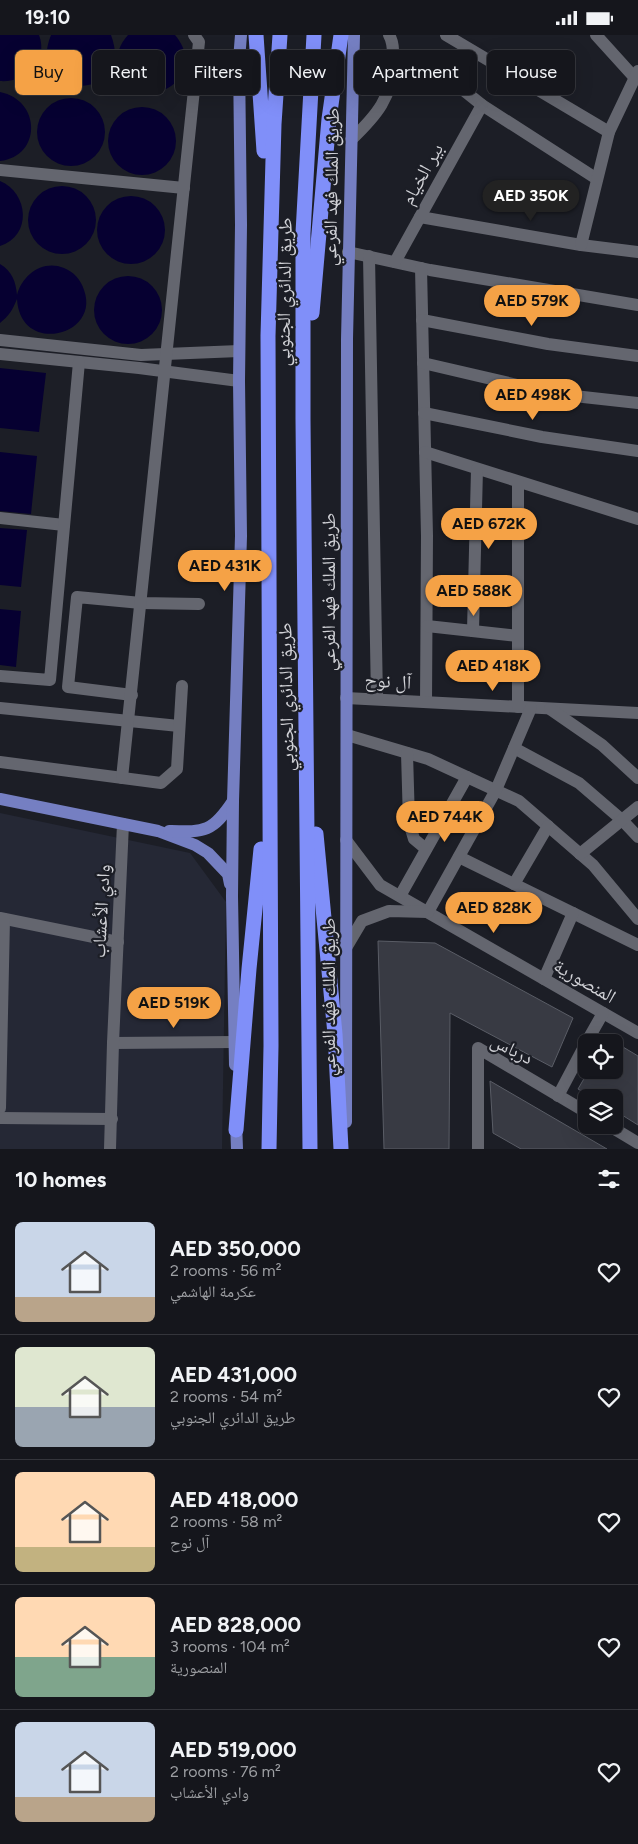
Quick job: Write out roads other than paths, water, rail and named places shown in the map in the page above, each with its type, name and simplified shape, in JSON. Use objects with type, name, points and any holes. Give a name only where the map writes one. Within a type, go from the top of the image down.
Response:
[{"type":"highway","points":[[256,35],[264,145],[270,273]]},
{"type":"highway","name":"طريق الدائري الجنوبي","points":[[269,1149],[268,336],[274,124],[280,35]]},
{"type":"highway","name":"طريق الدائري الجنوبي","points":[[310,1149],[303,233],[314,35]]},
{"type":"highway","points":[[303,419],[329,119],[341,35]]},
{"type":"highway","points":[[236,1130],[249,969],[260,868],[269,723]]},
{"type":"highway","points":[[307,753],[335,1034],[341,1149]]},
{"type":"main road","points":[[237,1149],[232,896],[241,536],[239,60],[241,35]]},
{"type":"main road","name":"طريق الملك فهد الفرعي","points":[[346,1149],[348,252],[354,35]]},
{"type":"main road","points":[[0,799],[158,831],[195,845],[208,853],[228,874],[232,896]]},
{"type":"main road","points":[[158,831],[199,832],[213,825],[233,801]]},
{"type":"street","points":[[122,778],[142,603],[199,42],[194,35]]},
{"type":"street","points":[[351,140],[372,119],[388,95],[394,64],[393,46],[389,35]]},
{"type":"street","points":[[581,245],[609,132],[637,76],[596,35]]},
{"type":"street","points":[[452,37],[609,132]]},
{"type":"street","points":[[470,95],[597,179]]},
{"type":"street","name":"بير الخيام","points":[[395,262],[482,105]]},
{"type":"street","points":[[0,170],[184,188]]},
{"type":"street","points":[[420,217],[638,253]]},
{"type":"street","points":[[348,252],[421,268],[638,305]]},
{"type":"street","points":[[369,256],[377,699]]},
{"type":"street","points":[[421,268],[425,452],[426,702]]},
{"type":"street","points":[[422,320],[548,344],[638,356]]},
{"type":"street","points":[[0,340],[141,355],[239,351]]},
{"type":"street","points":[[0,354],[239,381]]},
{"type":"street","points":[[0,676],[50,680],[79,362]]},
{"type":"street","points":[[423,363],[556,394],[638,403]]},
{"type":"street","points":[[424,413],[542,437],[638,451]]},
{"type":"street","points":[[425,452],[638,519]]},
{"type":"street","points":[[473,631],[477,469]]},
{"type":"street","points":[[518,482],[518,707]]},
{"type":"street","points":[[0,518],[64,525]]},
{"type":"street","points":[[132,695],[68,687],[77,597],[142,603],[199,604]]},
{"type":"street","points":[[426,626],[518,636]]},
{"type":"street","points":[[0,762],[161,783],[177,769],[182,686]]},
{"type":"street","name":"آل نوح","points":[[346,698],[638,713]]},
{"type":"street","points":[[346,948],[362,921],[389,911],[428,912],[496,791],[531,707]]},
{"type":"street","points":[[0,708],[179,726]]},
{"type":"street","points":[[550,709],[602,745],[638,778]]},
{"type":"street","points":[[347,735],[428,759],[519,801],[593,865],[638,919]]},
{"type":"street","points":[[514,748],[579,783],[622,820],[638,837]]},
{"type":"street","points":[[407,753],[409,822],[414,839],[426,849]]},
{"type":"street","points":[[400,896],[467,777]]},
{"type":"street","points":[[580,854],[638,807]]},
{"type":"street","name":"وادي الأعشاب","points":[[110,1149],[113,1043],[124,824]]},
{"type":"street","points":[[514,884],[548,826]]},
{"type":"street","name":"المنصورية","points":[[346,840],[380,885],[638,1033]]},
{"type":"street","points":[[459,857],[638,945]]},
{"type":"street","points":[[544,979],[573,913]]},
{"type":"street","points":[[0,1108],[2,918],[118,942]]},
{"type":"street","points":[[591,1034],[603,1013]]},
{"type":"street","points":[[113,1043],[235,1042]]},
{"type":"street","name":"درباس","points":[[478,1149],[478,1049],[578,1107]]},
{"type":"street","points":[[558,1095],[578,1058]]},
{"type":"street","points":[[0,1118],[112,1119]]},
{"type":"street","points":[[623,1134],[638,1143]]}]
